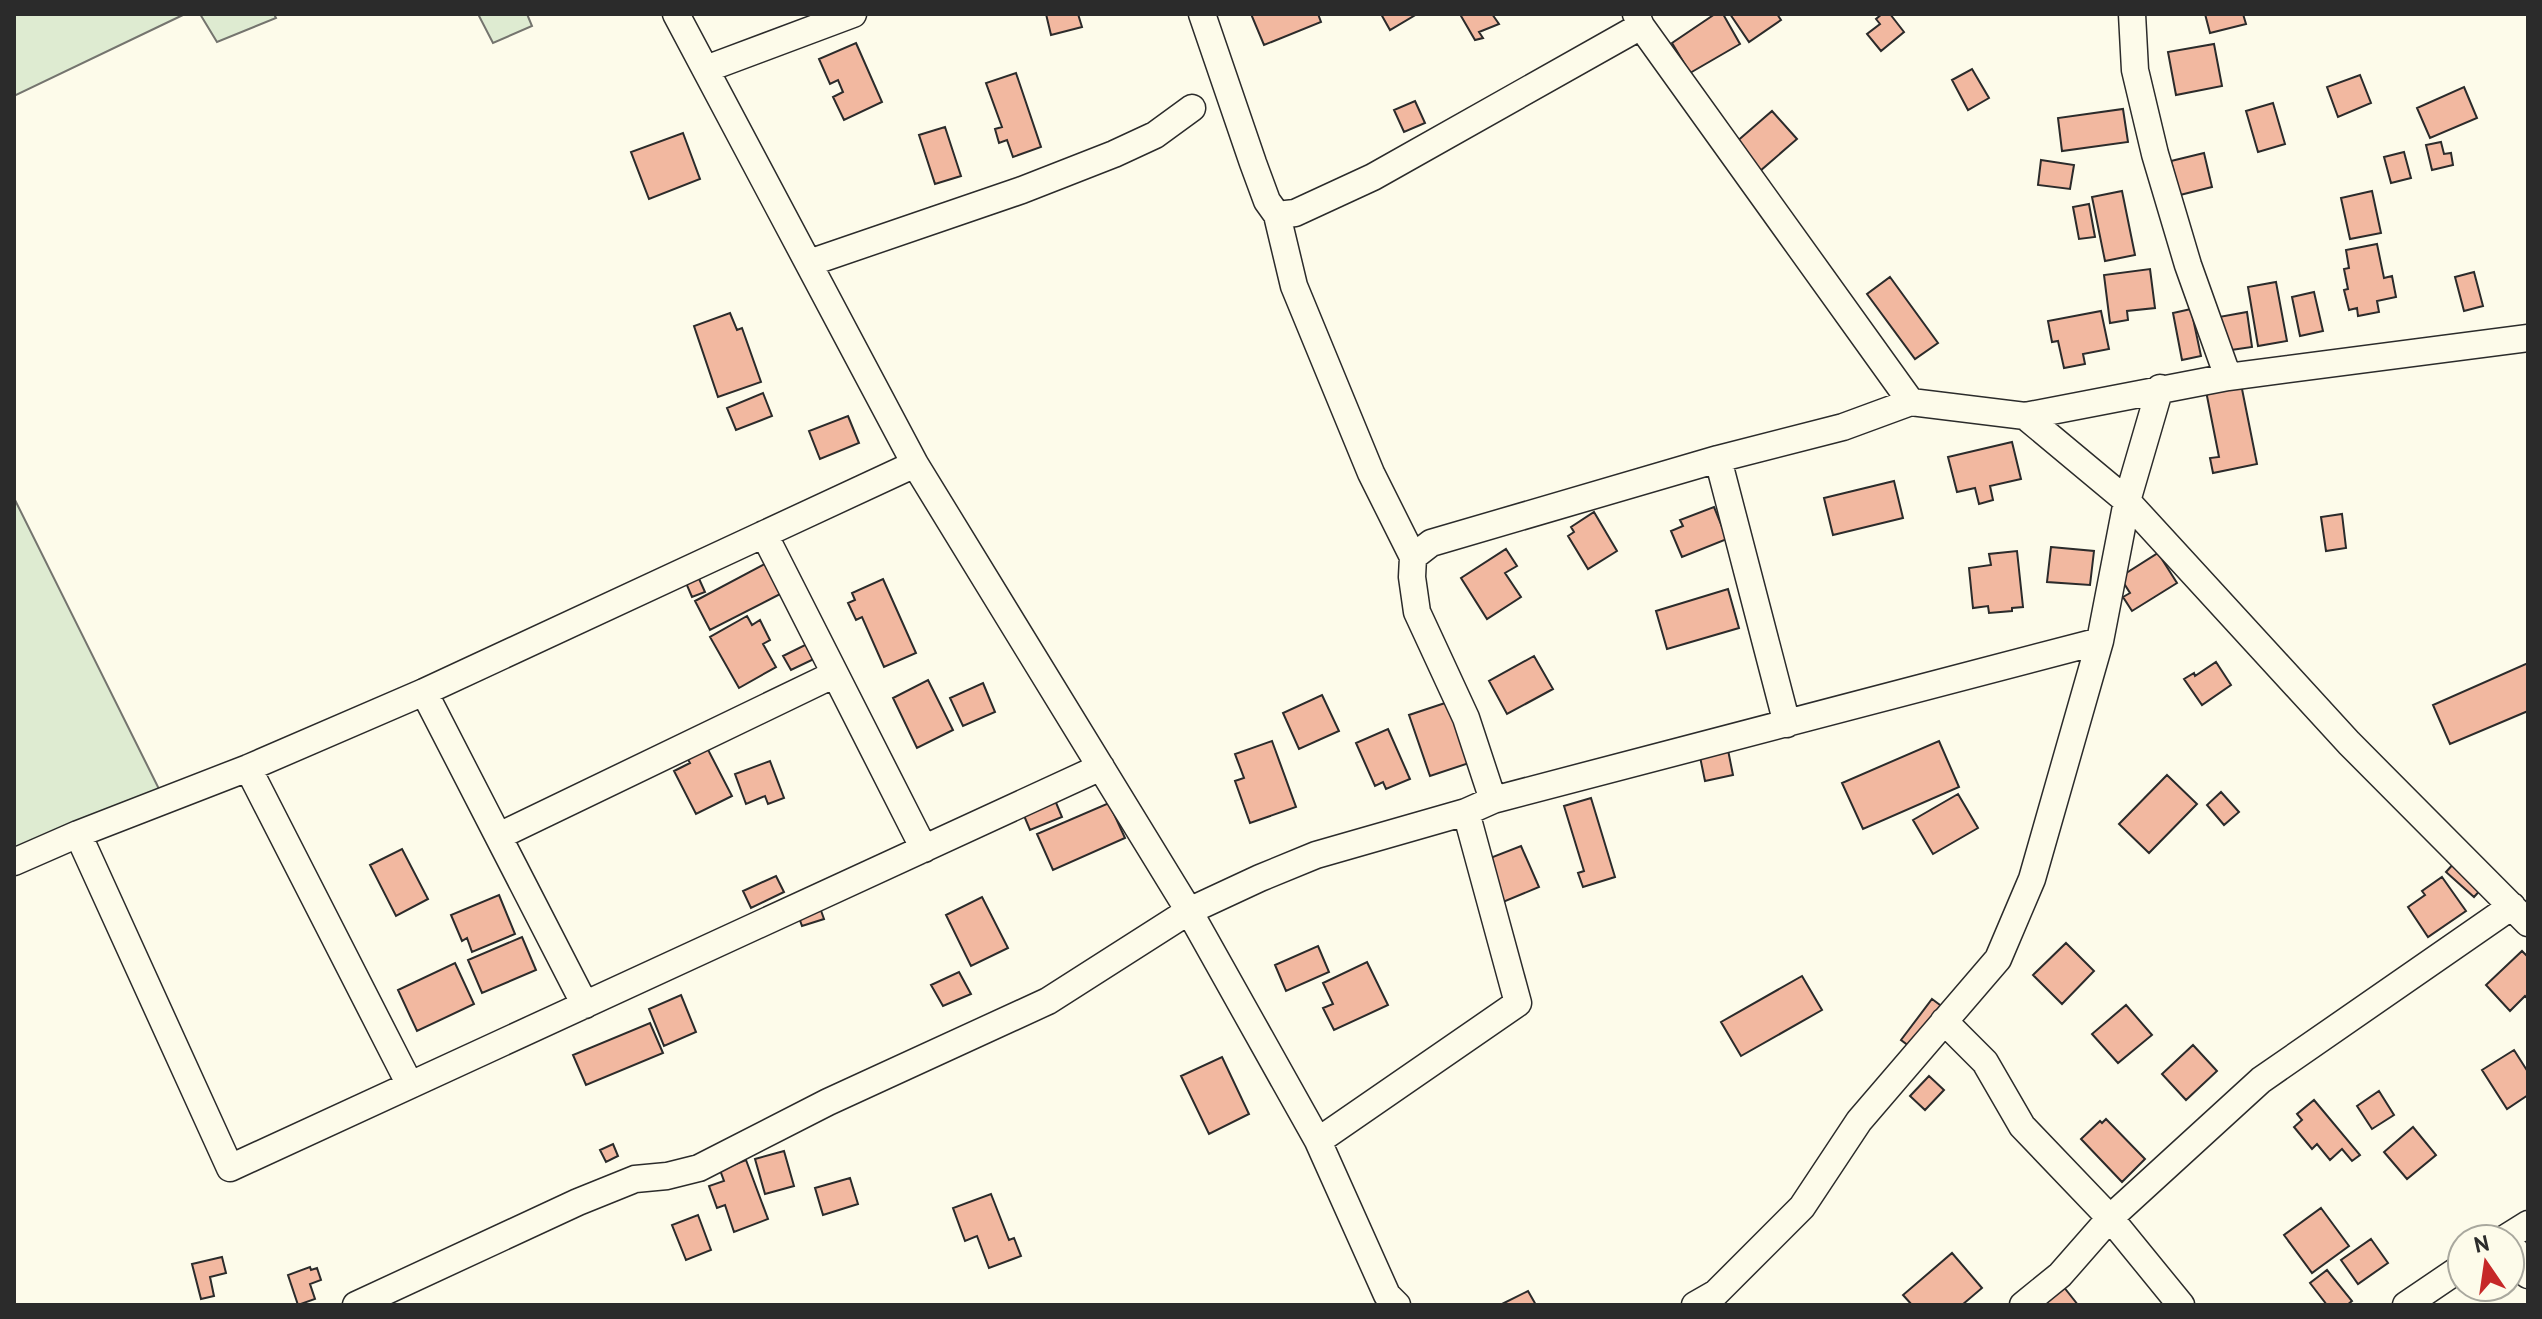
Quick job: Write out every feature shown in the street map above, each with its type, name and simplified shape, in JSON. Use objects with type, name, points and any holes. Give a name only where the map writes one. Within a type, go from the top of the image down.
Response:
[{"type":"street","points":[[676,14],[915,464],[1189,911],[1318,1141],[1392,1302]]},
{"type":"street","points":[[706,69],[853,14]]},
{"type":"street","points":[[1202,14],[1257,176],[1267,201],[1277,215],[1294,286],[1371,473],[1413,557],[1412,577],[1417,612],[1466,718],[1493,800]]},
{"type":"street","points":[[2132,14],[2135,70],[2155,154],[2188,265],[2228,377]]},
{"type":"street","points":[[1277,215],[1295,213],[1373,177],[1639,20],[1911,402]]},
{"type":"street","points":[[809,263],[1022,190],[1114,154],[1155,135],[1192,108]]},
{"type":"street","points":[[1413,557],[1431,543],[1718,459],[1843,427],[1911,402],[2025,416],[2228,377],[2528,338]]},
{"type":"street","points":[[1695,1305],[1716,1293],[1802,1207],[1859,1121],[1998,959],[2032,879],[2100,641],[2127,501],[2160,388]]},
{"type":"street","points":[[2023,1305],[2060,1275],[2110,1218],[2261,1080],[2520,914],[2349,743],[2127,501],[2025,416]]},
{"type":"street","points":[[1718,459],[1787,724]]},
{"type":"street","points":[[14,862],[248,768],[424,692],[915,464]]},
{"type":"street","points":[[764,534],[924,849]]},
{"type":"street","points":[[356,1305],[578,1202],[635,1179],[667,1176],[699,1168],[828,1102],[1048,1001],[1189,911],[1316,855],[1466,812],[1493,800],[2100,641]]},
{"type":"street","points":[[499,836],[835,674]]},
{"type":"street","points":[[424,692],[585,1005]]},
{"type":"street","points":[[78,834],[230,1168],[1101,767]]},
{"type":"street","points":[[248,768],[410,1085]]},
{"type":"street","points":[[1318,1141],[1518,1003],[1466,812]]},
{"type":"street","points":[[1944,1021],[1985,1062],[2022,1126],[2110,1218],[2181,1305]]},
{"type":"street","points":[[2406,1305],[2446,1278]]},
{"type":"green space","points":[[14,14],[185,14],[14,96]]},
{"type":"green space","points":[[200,14],[274,14],[276,18],[217,42]]},
{"type":"green space","points":[[478,14],[527,14],[532,26],[493,43]]},
{"type":"green space","points":[[14,498],[159,789],[14,852]]},
{"type":"building","points":[[1046,14],[1078,14],[1082,27],[1051,35]]},
{"type":"building","points":[[1251,14],[1318,14],[1321,22],[1264,45]]},
{"type":"building","points":[[1381,14],[1417,14],[1390,30]]},
{"type":"building","points":[[1492,14],[1499,24],[1479,32],[1483,38],[1475,40],[1461,16]]},
{"type":"building","points":[[1715,14],[1723,14],[1740,44],[1690,73],[1672,43]]},
{"type":"building","points":[[1730,14],[1777,14],[1781,20],[1749,42]]},
{"type":"building","points":[[1882,14],[1890,14],[1904,32],[1881,51],[1867,34],[1880,24],[1876,19]]},
{"type":"building","points":[[2205,14],[2243,14],[2246,24],[2210,33]]},
{"type":"building","points":[[856,43],[882,102],[844,120],[833,97],[843,92],[838,80],[830,84],[819,59]]},
{"type":"building","points":[[2214,44],[2222,86],[2176,95],[2168,52]]},
{"type":"building","points":[[1972,69],[1989,98],[1968,110],[1952,80]]},
{"type":"building","points":[[1016,73],[1041,147],[1013,157],[1007,140],[999,143],[995,129],[1002,127],[986,83]]},
{"type":"building","points":[[2360,75],[2371,103],[2338,117],[2327,87]]},
{"type":"building","points":[[2464,87],[2477,118],[2430,138],[2417,108]]},
{"type":"building","points":[[1415,101],[1425,123],[1404,132],[1394,110]]},
{"type":"building","points":[[2273,103],[2285,144],[2258,152],[2246,111]]},
{"type":"building","points":[[2123,109],[2128,142],[2062,151],[2058,118]]},
{"type":"building","points":[[1772,111],[1797,139],[1760,171],[1735,143]]},
{"type":"building","points":[[945,127],[961,176],[935,184],[919,135]]},
{"type":"building","points":[[683,133],[700,179],[649,199],[631,152]]},
{"type":"building","points":[[2441,142],[2444,154],[2451,153],[2453,165],[2432,170],[2426,145]]},
{"type":"building","points":[[2404,152],[2411,178],[2391,183],[2384,157]]},
{"type":"building","points":[[2204,153],[2212,187],[2180,195],[2171,161]]},
{"type":"building","points":[[2041,160],[2074,165],[2070,189],[2038,185]]},
{"type":"building","points":[[2122,191],[2135,255],[2105,261],[2092,197]]},
{"type":"building","points":[[2372,191],[2381,233],[2350,239],[2341,198]]},
{"type":"building","points":[[2089,204],[2095,237],[2079,239],[2073,207]]},
{"type":"building","points":[[2377,244],[2384,278],[2392,276],[2396,297],[2377,301],[2379,312],[2358,316],[2357,308],[2349,310],[2344,290],[2348,289],[2344,269],[2349,268],[2346,250]]},
{"type":"building","points":[[2150,269],[2155,308],[2127,311],[2128,320],[2110,323],[2104,275]]},
{"type":"building","points":[[2474,272],[2483,306],[2464,311],[2455,277]]},
{"type":"building","points":[[1890,277],[1938,343],[1915,359],[1867,294]]},
{"type":"building","points":[[2276,282],[2287,341],[2258,346],[2248,287]]},
{"type":"building","points":[[2314,292],[2323,331],[2300,336],[2292,297]]},
{"type":"building","points":[[2191,309],[2201,356],[2182,360],[2173,313]]},
{"type":"building","points":[[2101,311],[2109,349],[2083,354],[2085,364],[2064,368],[2058,341],[2052,342],[2048,321]]},
{"type":"building","points":[[2247,312],[2252,347],[2224,351],[2219,317]]},
{"type":"building","points":[[730,313],[737,330],[742,328],[761,382],[718,397],[694,326]]},
{"type":"building","points":[[2241,384],[2257,464],[2213,473],[2210,458],[2219,457],[2206,391]]},
{"type":"building","points":[[763,393],[772,416],[736,430],[727,408]]},
{"type":"building","points":[[848,416],[859,443],[820,459],[809,431]]},
{"type":"building","points":[[2012,442],[2021,479],[1990,486],[1993,500],[1979,504],[1975,488],[1957,492],[1948,457]]},
{"type":"building","points":[[1894,481],[1903,518],[1833,535],[1824,498]]},
{"type":"building","points":[[1714,507],[1727,539],[1682,557],[1671,531],[1683,526],[1680,520]]},
{"type":"building","points":[[1594,512],[1617,551],[1588,569],[1568,536],[1574,532],[1571,527]]},
{"type":"building","points":[[2342,514],[2346,548],[2326,551],[2321,517]]},
{"type":"building","points":[[2051,547],[2094,551],[2090,585],[2047,582]]},
{"type":"building","points":[[1506,549],[1517,566],[1505,573],[1521,597],[1487,619],[1461,578]]},
{"type":"building","points":[[2017,551],[2023,607],[1989,613],[1988,606],[1973,608],[1969,568],[1991,565],[1989,554]]},
{"type":"building","points":[[2158,553],[2177,583],[2132,611],[2123,597],[2130,593],[2120,577]]},
{"type":"building","points":[[772,560],[788,590],[710,630],[695,601]]},
{"type":"building","points":[[696,572],[705,592],[692,597],[683,576]]},
{"type":"building","points":[[883,579],[916,653],[884,667],[862,617],[856,620],[848,603],[855,600],[852,593]]},
{"type":"building","points":[[1728,589],[1739,628],[1667,649],[1656,611]]},
{"type":"building","points":[[747,616],[752,625],[760,620],[770,640],[763,644],[776,667],[739,688],[710,637]]},
{"type":"building","points":[[809,643],[816,658],[791,670],[783,656]]},
{"type":"building","points":[[1534,656],[1553,689],[1507,714],[1489,681]]},
{"type":"building","points":[[2216,662],[2231,685],[2202,705],[2184,679],[2194,673],[2195,676]]},
{"type":"building","points":[[2528,663],[2528,711],[2450,744],[2433,705]]},
{"type":"building","points":[[928,680],[953,730],[917,748],[893,698]]},
{"type":"building","points":[[983,683],[995,712],[963,726],[950,698]]},
{"type":"building","points":[[1322,695],[1339,731],[1299,749],[1283,713]]},
{"type":"building","points":[[1454,700],[1475,761],[1430,776],[1409,715]]},
{"type":"building","points":[[1388,729],[1410,779],[1386,789],[1383,782],[1375,786],[1356,743]]},
{"type":"building","points":[[1272,741],[1296,807],[1250,823],[1235,781],[1244,778],[1235,754]]},
{"type":"building","points":[[1939,741],[1959,787],[1863,829],[1842,783]]},
{"type":"building","points":[[704,742],[732,796],[696,814],[674,771],[690,763],[684,753]]},
{"type":"building","points":[[1727,745],[1733,775],[1705,781],[1699,752]]},
{"type":"building","points":[[770,761],[784,798],[768,804],[765,796],[746,804],[735,774]]},
{"type":"building","points":[[2167,775],[2197,804],[2149,853],[2119,824]]},
{"type":"building","points":[[2221,792],[2239,812],[2224,825],[2207,805]]},
{"type":"building","points":[[1052,793],[1062,817],[1030,830],[1020,806]]},
{"type":"building","points":[[1958,794],[1978,828],[1933,854],[1913,820]]},
{"type":"building","points":[[1591,798],[1615,877],[1583,887],[1578,873],[1584,871],[1564,806]]},
{"type":"building","points":[[1109,803],[1125,838],[1053,870],[1037,834]]},
{"type":"building","points":[[1521,846],[1539,887],[1503,902],[1485,860]]},
{"type":"building","points":[[402,849],[428,899],[396,916],[370,865]]},
{"type":"building","points":[[2456,861],[2484,886],[2474,897],[2446,872]]},
{"type":"building","points":[[776,876],[784,892],[751,908],[743,891]]},
{"type":"building","points":[[2442,877],[2466,911],[2428,937],[2408,907],[2425,895],[2422,891]]},
{"type":"building","points":[[499,895],[515,934],[472,952],[467,938],[462,941],[451,915]]},
{"type":"building","points":[[982,897],[1008,948],[971,966],[946,915]]},
{"type":"building","points":[[818,902],[824,919],[802,926],[796,909]]},
{"type":"building","points":[[522,937],[536,970],[482,993],[468,960]]},
{"type":"building","points":[[2066,943],[2094,971],[2062,1004],[2033,975]]},
{"type":"building","points":[[1318,946],[1329,972],[1286,991],[1275,965]]},
{"type":"building","points":[[2522,951],[2528,957],[2528,999],[2525,996],[2510,1011],[2486,985]]},
{"type":"building","points":[[1367,962],[1388,1005],[1334,1030],[1323,1008],[1333,1004],[1323,983]]},
{"type":"building","points":[[455,963],[474,1004],[417,1031],[398,990]]},
{"type":"building","points":[[959,972],[971,994],[943,1006],[931,985]]},
{"type":"building","points":[[1802,976],[1822,1010],[1741,1056],[1721,1022]]},
{"type":"building","points":[[681,995],[696,1032],[664,1046],[649,1009]]},
{"type":"building","points":[[1932,999],[1944,1008],[1913,1049],[1901,1040]]},
{"type":"building","points":[[2126,1005],[2152,1035],[2118,1063],[2092,1034]]},
{"type":"building","points":[[650,1023],[663,1053],[586,1085],[573,1055]]},
{"type":"building","points":[[2193,1045],[2217,1071],[2186,1100],[2162,1074]]},
{"type":"building","points":[[2514,1050],[2528,1072],[2528,1095],[2507,1109],[2482,1070]]},
{"type":"building","points":[[1222,1057],[1249,1114],[1209,1134],[1181,1076]]},
{"type":"building","points":[[1929,1076],[1944,1090],[1925,1110],[1910,1096]]},
{"type":"building","points":[[2379,1091],[2394,1115],[2372,1129],[2357,1106]]},
{"type":"building","points":[[2314,1100],[2360,1155],[2352,1161],[2342,1149],[2330,1160],[2317,1144],[2312,1149],[2294,1127],[2302,1120],[2297,1114]]},
{"type":"building","points":[[2106,1119],[2145,1159],[2122,1182],[2081,1139]]},
{"type":"building","points":[[2413,1127],[2436,1155],[2407,1179],[2384,1152]]},
{"type":"building","points":[[613,1144],[618,1156],[606,1162],[600,1150]]},
{"type":"building","points":[[784,1151],[794,1186],[765,1194],[755,1159]]},
{"type":"building","points":[[746,1160],[768,1219],[734,1232],[725,1205],[717,1208],[709,1186],[724,1181],[720,1170]]},
{"type":"building","points":[[850,1178],[858,1204],[823,1215],[815,1188]]},
{"type":"building","points":[[991,1194],[1009,1240],[1014,1238],[1021,1256],[989,1268],[977,1236],[965,1241],[953,1208]]},
{"type":"building","points":[[2321,1208],[2349,1246],[2312,1273],[2284,1235]]},
{"type":"building","points":[[698,1215],[711,1250],[686,1260],[672,1225]]},
{"type":"building","points":[[2371,1239],[2388,1263],[2358,1284],[2341,1260]]},
{"type":"building","points":[[1952,1253],[1982,1288],[1962,1305],[1912,1305],[1903,1295]]},
{"type":"building","points":[[222,1257],[226,1273],[210,1277],[214,1296],[201,1299],[192,1264]]},
{"type":"building","points":[[310,1267],[311,1270],[317,1268],[321,1280],[310,1284],[315,1299],[298,1305],[288,1275]]},
{"type":"building","points":[[2327,1270],[2352,1301],[2347,1305],[2327,1305],[2310,1283]]},
{"type":"building","points":[[2063,1286],[2078,1305],[2038,1305]]},
{"type":"building","points":[[1528,1291],[1536,1305],[1500,1305]]}]
